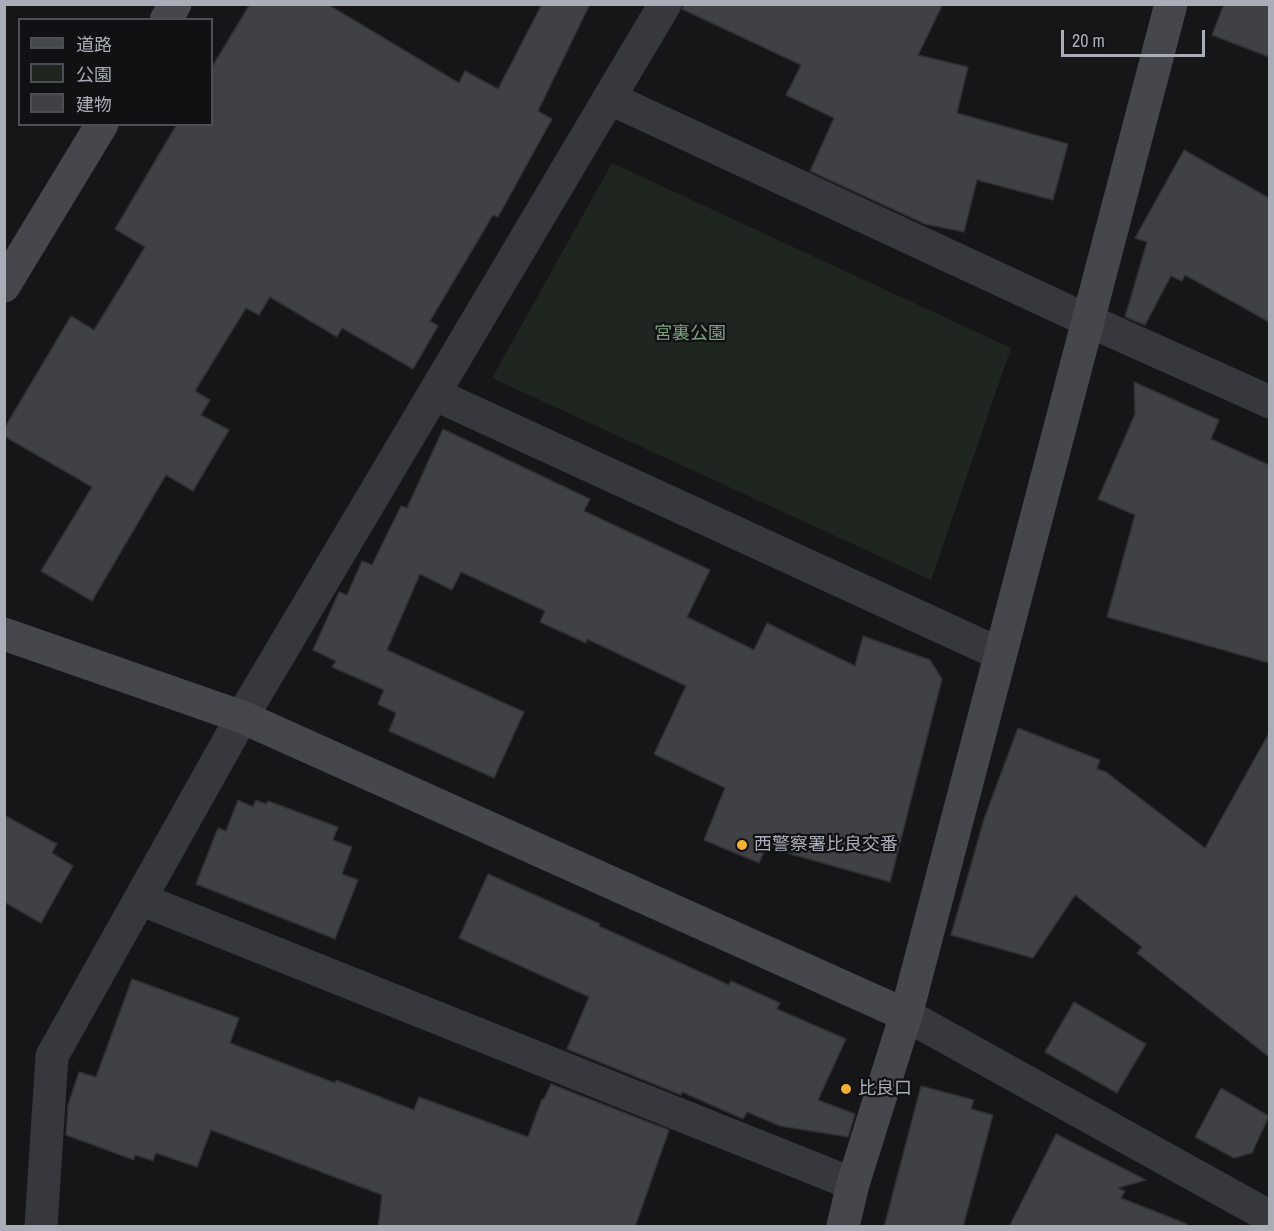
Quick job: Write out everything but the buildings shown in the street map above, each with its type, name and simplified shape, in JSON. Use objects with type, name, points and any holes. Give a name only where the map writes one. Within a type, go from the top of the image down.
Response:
[{"type":"street","points":[[167,18],[175,4]]},
{"type":"street","points":[[42,1227],[52,1056],[242,717],[665,4]]},
{"type":"street","points":[[843,1227],[853,1184],[906,1015],[1171,4]]},
{"type":"street","points":[[609,98],[1269,402]]},
{"type":"street","points":[[4,286],[101,126]]},
{"type":"street","points":[[434,394],[1000,654]]},
{"type":"street","points":[[4,634],[242,717],[906,1015],[1266,1215]]},
{"type":"street","points":[[140,899],[853,1184]]},
{"type":"green space","name":"宮裏公園","points":[[612,163],[1011,348],[931,580],[492,378]]},
{"type":"place","name":"西警察署比良交番","points":[[742,845]]},
{"type":"place","name":"比良口","points":[[846,1089]]}]
